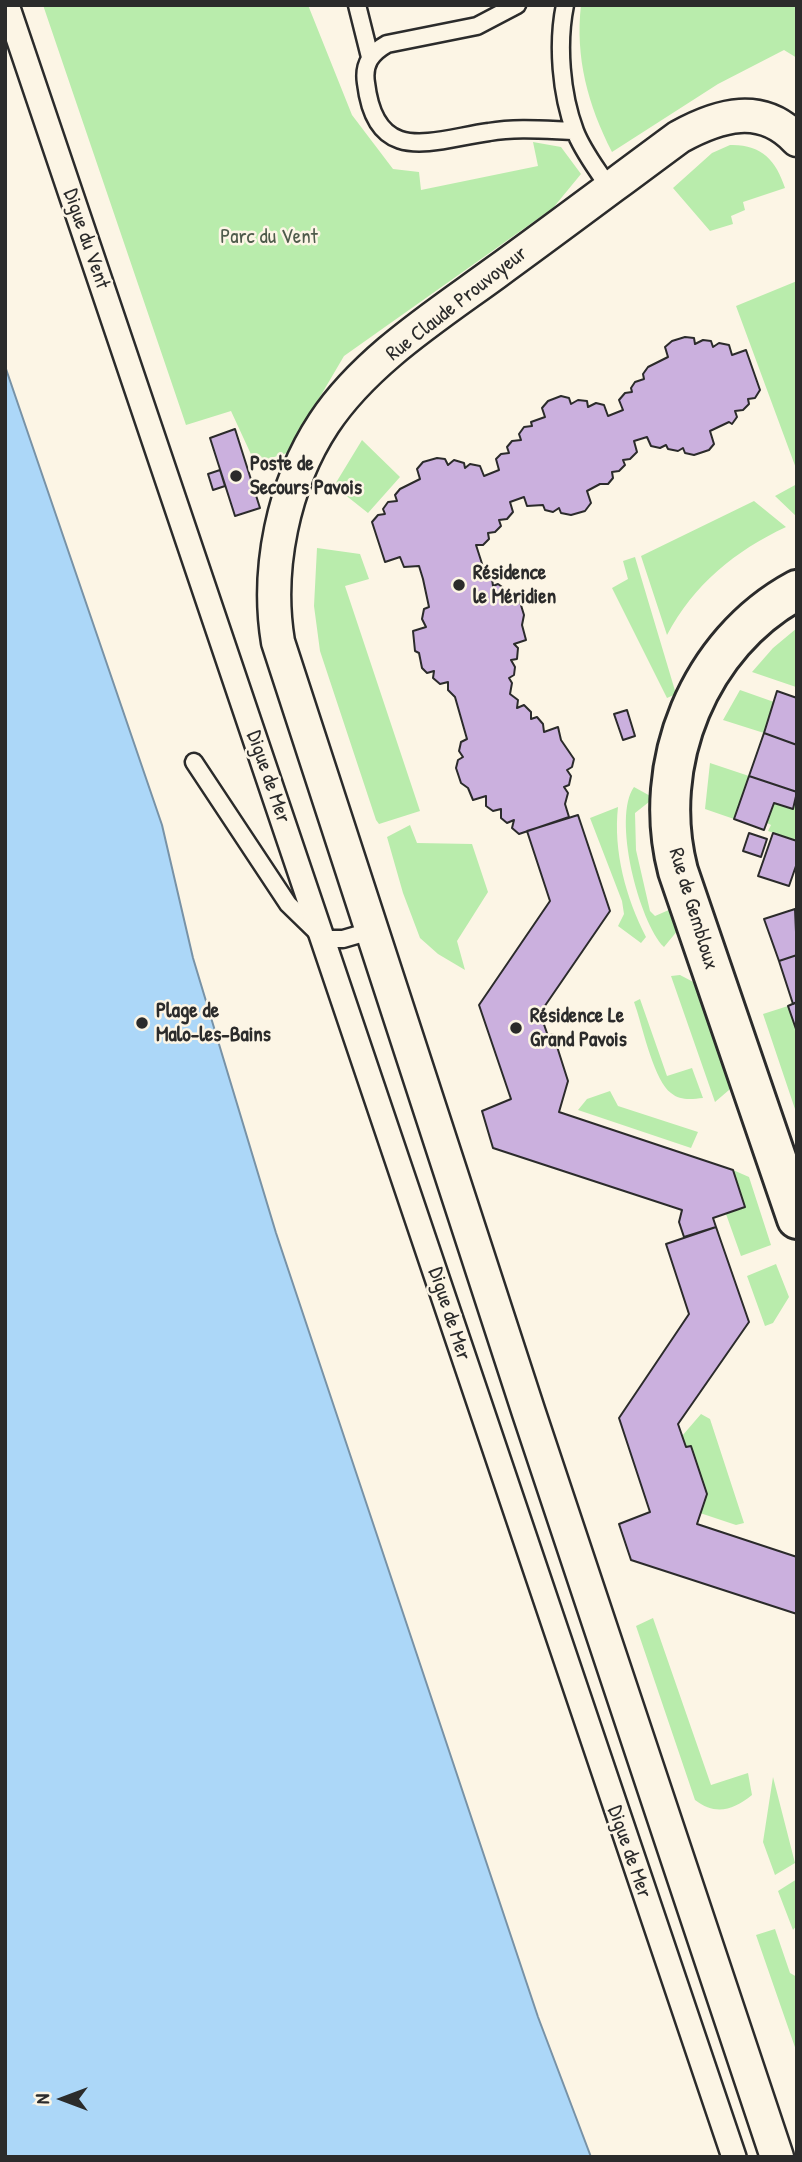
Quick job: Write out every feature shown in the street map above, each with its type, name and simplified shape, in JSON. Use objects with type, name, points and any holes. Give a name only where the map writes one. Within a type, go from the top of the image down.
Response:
[{"type":"street","name":"Digue du Vent","points":[[7,5],[164,472]]},
{"type":"street","name":"Rue Claude Prouvoyeur","points":[[278,642],[274,588],[281,532],[298,477],[332,411],[359,382],[426,324],[679,138],[721,117],[744,115],[765,118],[782,126],[797,140]]},
{"type":"street","name":"Digue de Mer","points":[[164,472],[734,2157]]},
{"type":"street","name":"Rue de Gembloux","points":[[797,590],[750,624],[708,677],[680,736],[672,775],[669,811],[678,871],[797,1219]]},
{"type":"street","name":"Digue de Mer","points":[[278,642],[528,1413],[777,2157]]},
{"type":"lane","points":[[357,5],[370,57],[365,80],[372,106],[381,123],[398,141],[419,145],[511,129],[575,131]]},
{"type":"lane","points":[[370,57],[387,44],[477,26],[516,5]]},
{"type":"lane","points":[[565,5],[562,60],[575,131],[609,188]]},
{"type":"lane","points":[[194,762],[288,904],[324,939],[343,939],[373,930]]},
{"type":"green space","name":"Parc du Vent","points":[[43,5],[308,5],[352,115],[393,169],[419,172],[421,190],[538,166],[533,142],[561,147],[581,174],[553,208],[344,356],[287,453],[255,463],[231,411],[186,425]]},
{"type":"green space","points":[[581,5],[797,5],[797,58],[784,50],[718,84],[612,152],[596,117],[585,81],[580,44]]},
{"type":"green space","points":[[730,145],[750,147],[766,156],[777,169],[785,188],[743,202],[745,210],[731,216],[733,224],[710,231],[673,188],[712,153]]},
{"type":"green space","points":[[797,281],[797,471],[736,306]]},
{"type":"green space","points":[[362,440],[400,477],[368,513],[334,486]]},
{"type":"green space","points":[[797,484],[797,517],[775,496]]},
{"type":"green space","points":[[754,501],[786,527],[733,558],[718,571],[690,600],[667,635],[641,556]]},
{"type":"green space","points":[[317,548],[360,554],[369,579],[345,586],[420,811],[379,824],[320,651],[314,606]]},
{"type":"green space","points":[[635,557],[676,694],[667,698],[612,588],[628,579],[623,561]]},
{"type":"green space","points":[[797,628],[796,687],[752,672],[773,648]]},
{"type":"green space","points":[[740,690],[774,702],[764,733],[723,720]]},
{"type":"green space","points":[[710,763],[749,776],[734,819],[705,809]]},
{"type":"green space","points":[[634,787],[654,798],[635,813],[636,850],[650,911],[655,916],[678,906],[678,930],[664,947],[646,916],[631,869],[626,821],[628,801]]},
{"type":"green space","points":[[797,797],[797,841],[768,831],[771,825],[767,823],[774,803],[793,808]]},
{"type":"green space","points":[[618,807],[619,857],[632,906],[646,937],[641,943],[618,926],[624,914],[622,901],[590,818]]},
{"type":"green space","points":[[410,825],[417,843],[472,844],[488,892],[457,941],[465,970],[438,954],[420,938],[403,893],[387,837]]},
{"type":"green space","points":[[680,975],[699,985],[730,1072],[729,1090],[715,1102],[671,976]]},
{"type":"green space","points":[[640,999],[667,1076],[692,1068],[703,1098],[678,1097],[665,1087],[650,1055],[634,1002]]},
{"type":"green space","points":[[788,1006],[797,1032],[797,1115],[763,1014]]},
{"type":"green space","points":[[610,1091],[618,1106],[698,1132],[691,1148],[578,1110],[587,1099]]},
{"type":"green space","points":[[733,1170],[749,1177],[771,1245],[741,1256],[726,1214],[745,1207]]},
{"type":"green space","points":[[776,1264],[789,1297],[773,1323],[765,1326],[747,1276]]},
{"type":"green space","points":[[701,1414],[710,1419],[744,1523],[736,1525],[700,1513],[682,1436]]},
{"type":"green space","points":[[653,1618],[711,1785],[748,1773],[752,1795],[738,1804],[717,1809],[695,1800],[636,1626]]},
{"type":"green space","points":[[773,1777],[795,1863],[775,1875],[763,1842]]},
{"type":"green space","points":[[797,1879],[797,1925],[793,1930],[778,1891]]},
{"type":"green space","points":[[775,1929],[790,1973],[797,1977],[797,2053],[756,1935]]},
{"type":"water","name":"Plage de Malo-les-Bains","points":[[5,366],[162,825],[193,958],[276,1233],[538,2017],[591,2157],[5,2157]]},
{"type":"building","name":"Résidence le Méridien","points":[[685,337],[694,338],[695,344],[703,340],[711,341],[713,347],[719,343],[729,345],[732,355],[746,350],[760,390],[755,398],[748,399],[749,404],[743,410],[735,411],[737,417],[732,424],[729,422],[710,431],[714,444],[709,450],[694,455],[685,453],[683,448],[678,451],[668,449],[666,445],[660,448],[651,446],[647,437],[634,441],[637,452],[630,459],[623,460],[625,465],[619,471],[612,472],[613,478],[608,484],[600,484],[587,491],[591,503],[585,511],[571,515],[561,513],[559,508],[553,512],[545,510],[543,505],[527,506],[524,497],[510,502],[513,512],[507,519],[499,520],[501,526],[495,532],[488,533],[489,539],[483,545],[476,545],[485,573],[492,579],[493,586],[498,584],[505,589],[505,597],[512,595],[520,602],[524,615],[522,625],[526,640],[514,644],[518,648],[517,659],[511,660],[515,667],[514,675],[509,678],[512,683],[510,694],[518,700],[517,708],[524,705],[531,712],[531,719],[537,717],[543,724],[544,732],[558,727],[561,740],[574,759],[572,767],[567,770],[571,776],[569,785],[564,787],[568,793],[565,804],[569,817],[519,834],[512,828],[514,820],[507,823],[501,818],[501,809],[493,811],[486,806],[486,796],[473,800],[468,788],[461,783],[456,768],[458,760],[463,757],[459,751],[461,742],[467,739],[455,697],[448,690],[448,682],[440,684],[433,678],[434,671],[427,673],[422,668],[419,653],[415,651],[413,631],[426,627],[422,619],[424,609],[429,607],[419,566],[404,567],[400,557],[385,562],[372,522],[378,515],[385,514],[383,509],[388,502],[397,501],[395,495],[400,489],[420,479],[417,469],[423,462],[437,458],[445,459],[448,465],[454,460],[464,463],[465,468],[470,464],[480,466],[484,476],[499,470],[496,459],[501,454],[509,453],[507,447],[512,441],[521,440],[519,434],[524,427],[532,426],[531,422],[545,417],[542,408],[548,401],[561,396],[569,398],[571,404],[578,400],[587,401],[588,407],[596,403],[604,405],[608,416],[623,410],[619,400],[625,393],[632,392],[631,388],[635,382],[644,379],[643,374],[648,367],[668,357],[665,347],[672,341]]},
{"type":"building","name":"Poste de Secours Pavois","points":[[235,429],[260,508],[235,516],[210,438]]},
{"type":"building","points":[[220,470],[225,486],[213,490],[208,474]]},
{"type":"building","points":[[777,691],[797,698],[797,745],[764,733]]},
{"type":"building","points":[[627,710],[635,736],[623,740],[614,714]]},
{"type":"building","points":[[764,733],[797,745],[797,792],[749,776]]},
{"type":"building","points":[[749,776],[797,792],[793,809],[774,803],[764,830],[734,819]]},
{"type":"building","name":"Résidence Le Grand Pavois","points":[[578,815],[610,911],[540,1013],[548,1036],[553,1034],[568,1081],[559,1112],[733,1170],[745,1207],[713,1218],[716,1227],[684,1237],[679,1222],[682,1210],[493,1148],[482,1111],[511,1099],[479,1005],[550,901],[527,831]]},
{"type":"building","points":[[749,833],[767,839],[761,857],[743,851]]},
{"type":"building","points":[[773,833],[797,841],[797,863],[789,886],[758,876]]},
{"type":"building","points":[[795,909],[797,955],[779,961],[764,919]]},
{"type":"building","points":[[797,955],[797,1002],[793,1004],[779,961]]},
{"type":"building","points":[[797,1002],[797,1032],[788,1006]]},
{"type":"building","points":[[716,1227],[749,1322],[678,1424],[686,1447],[691,1446],[707,1494],[697,1524],[797,1557],[797,1614],[631,1560],[619,1524],[650,1512],[619,1418],[689,1314],[666,1244]]},
{"type":"place","name":"Poste de Secours Pavois","points":[[236,476]]},
{"type":"place","name":"Résidence le Méridien","points":[[459,585]]},
{"type":"place","name":"Plage de Malo-les-Bains","points":[[142,1023]]},
{"type":"place","name":"Résidence Le Grand Pavois","points":[[516,1028]]}]
